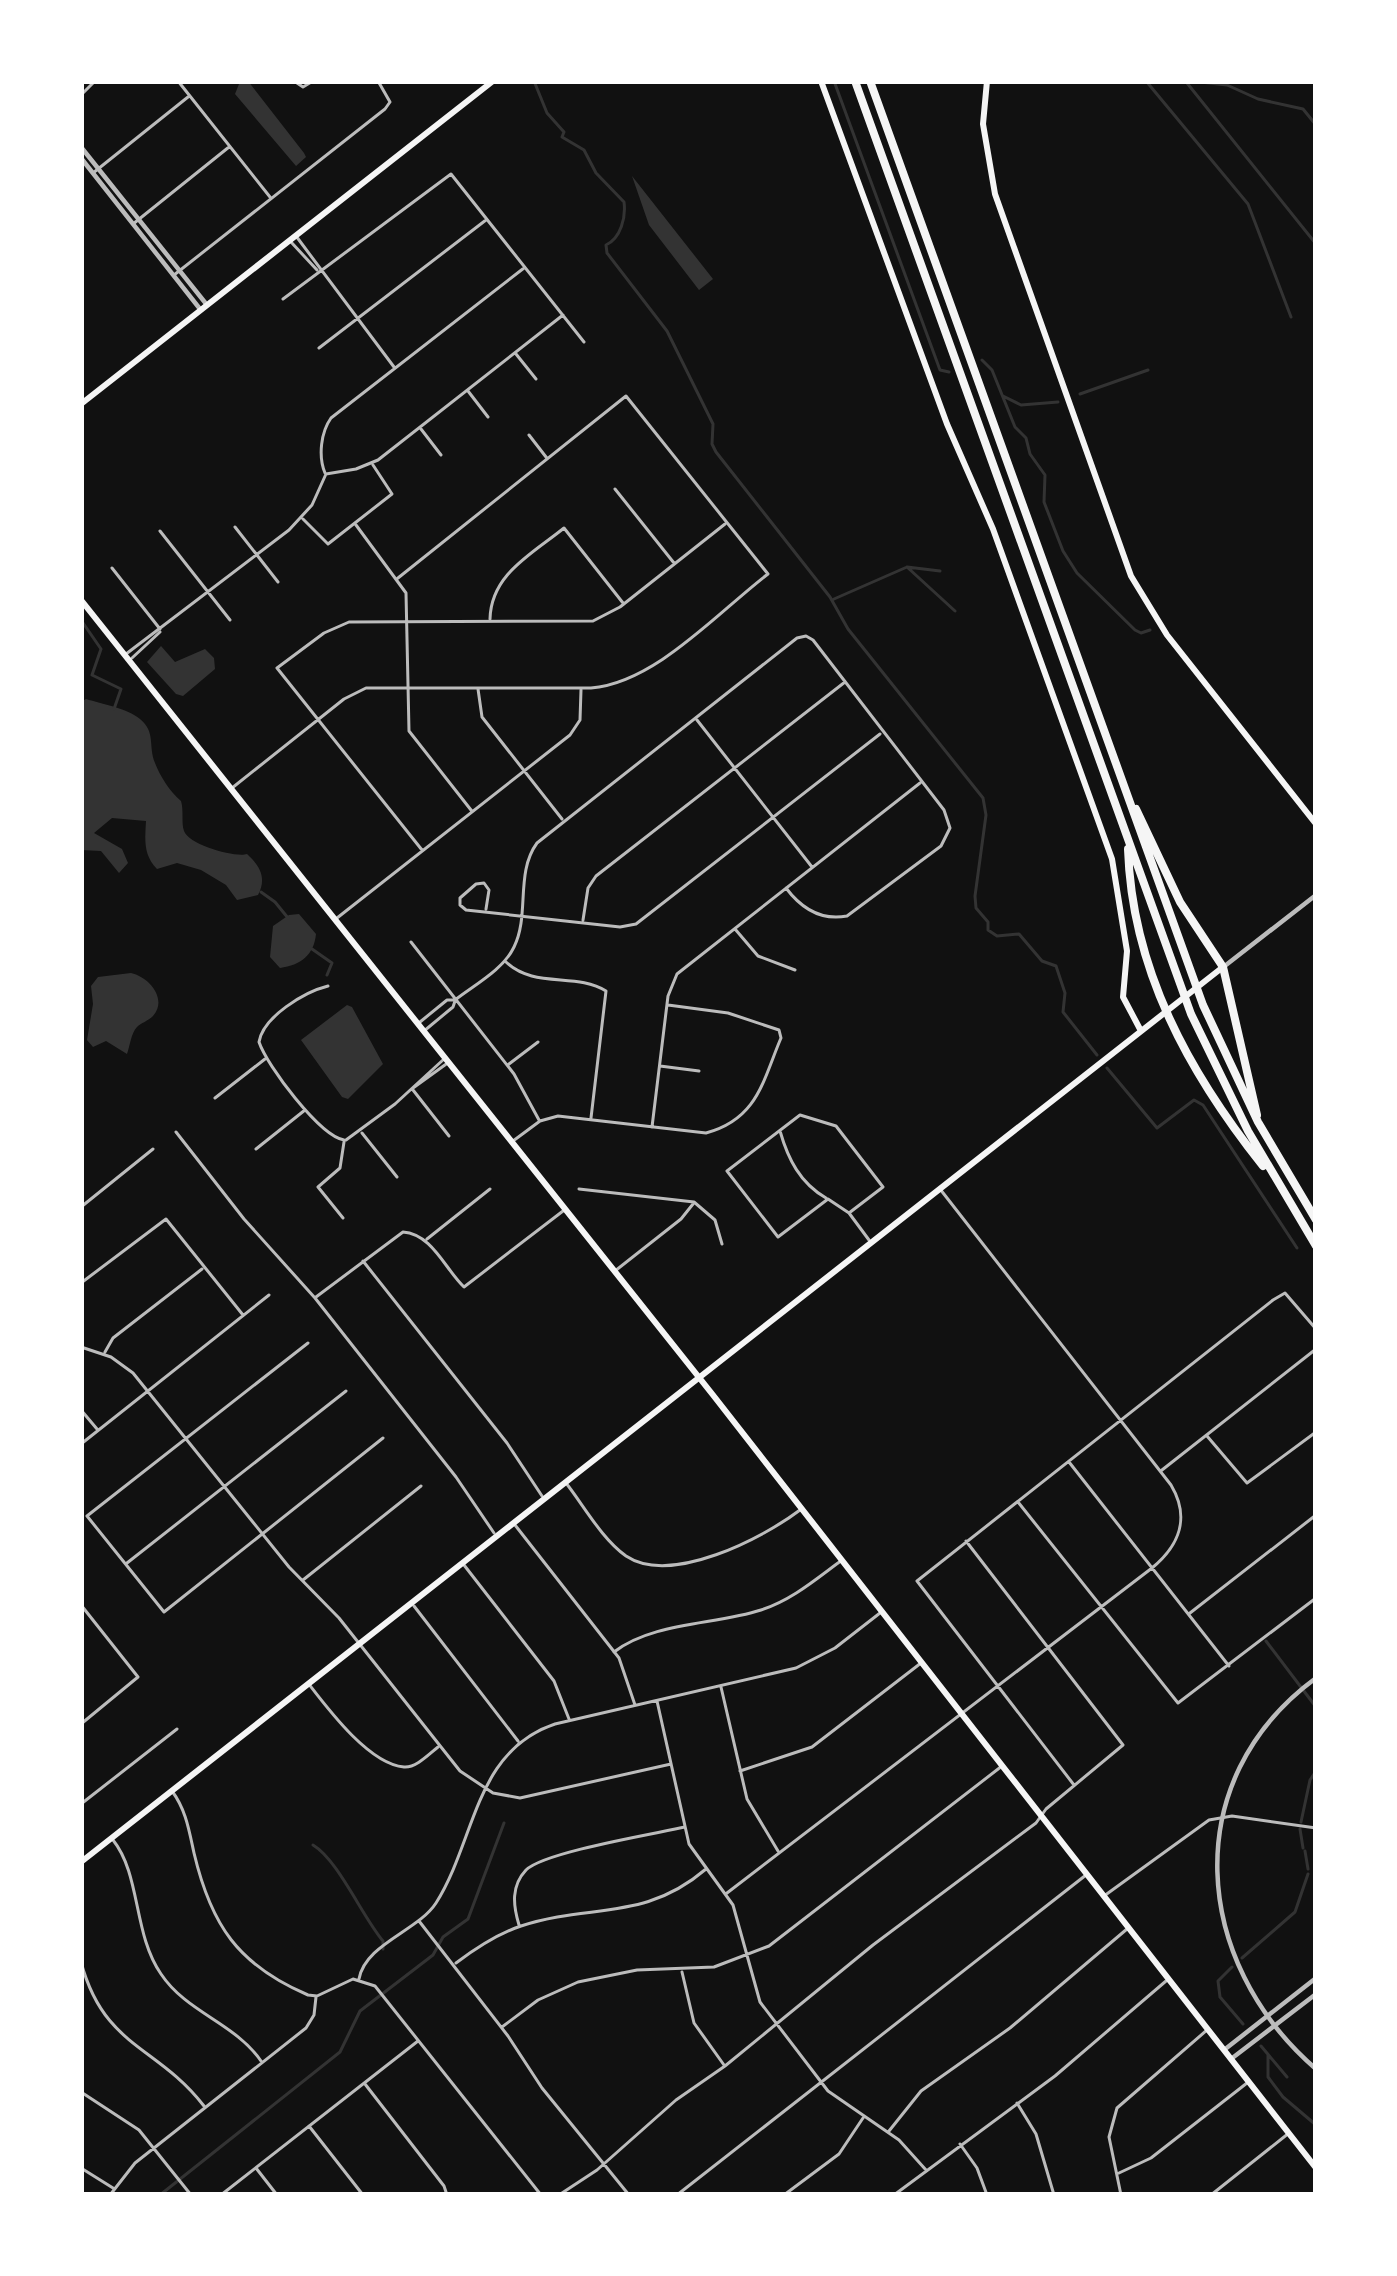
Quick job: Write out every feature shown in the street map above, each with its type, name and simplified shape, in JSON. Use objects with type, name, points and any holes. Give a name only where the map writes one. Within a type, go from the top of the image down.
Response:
[{"type":"highway","points":[[870,81],[1203,1005],[1258,1122],[1316,1220]]},
{"type":"highway","points":[[855,82],[1178,980],[1229,1097],[1316,1246]]},
{"type":"highway","points":[[1120,777],[1180,902],[1223,967],[1258,1122]]},
{"type":"highway","points":[[1127,838],[1144,955],[1164,1013],[1240,1138],[1278,1186]]},
{"type":"main road","points":[[81,404],[493,81]]},
{"type":"main road","points":[[820,81],[947,424],[993,529],[1112,859],[1127,951],[1123,997],[1141,1031]]},
{"type":"main road","points":[[986,81],[983,124],[995,194],[1132,576],[1167,635],[1316,824]]},
{"type":"main road","points":[[81,600],[802,1508],[1316,2168]]},
{"type":"main road","points":[[81,1862],[1223,967]]},
{"type":"street","points":[[81,95],[94,81]]},
{"type":"street","points":[[178,81],[271,199]]},
{"type":"street","points":[[295,81],[303,87],[313,81]]},
{"type":"street","points":[[176,273],[391,102],[378,81]]},
{"type":"street","points":[[95,171],[190,95]]},
{"type":"street","points":[[136,222],[230,146]]},
{"type":"street","points":[[81,147],[95,171]]},
{"type":"street","points":[[81,158],[204,308]]},
{"type":"street","points":[[283,299],[451,174],[584,342]]},
{"type":"street","points":[[320,348],[488,219]]},
{"type":"street","points":[[293,238],[395,368]]},
{"type":"street","points":[[127,657],[302,517],[326,474],[321,461],[326,425],[525,266]]},
{"type":"street","points":[[326,474],[372,463],[563,315]]},
{"type":"street","points":[[515,352],[536,380]]},
{"type":"street","points":[[467,390],[488,417]]},
{"type":"street","points":[[231,789],[361,690],[580,688],[609,686],[640,674],[768,574],[626,396],[398,578]]},
{"type":"street","points":[[419,428],[441,454]]},
{"type":"street","points":[[529,435],[547,459]]},
{"type":"street","points":[[302,517],[328,544],[356,525],[392,494],[372,463]]},
{"type":"street","points":[[615,489],[675,564]]},
{"type":"street","points":[[422,850],[277,668],[324,632],[344,624],[581,622],[607,615],[727,523]]},
{"type":"street","points":[[356,525],[407,596],[410,733],[472,812]]},
{"type":"street","points":[[235,527],[278,582]]},
{"type":"street","points":[[490,622],[491,601],[499,584],[565,528],[624,604]]},
{"type":"street","points":[[160,531],[230,620]]},
{"type":"street","points":[[112,568],[161,631]]},
{"type":"street","points":[[421,1027],[453,1007],[515,945],[530,853],[564,821],[797,638],[806,636],[947,813],[947,838],[861,909],[844,917],[803,907],[786,888]]},
{"type":"street","points":[[583,922],[587,891],[594,878],[845,682]]},
{"type":"street","points":[[478,687],[481,715],[564,821]]},
{"type":"street","points":[[335,919],[574,730],[580,720],[580,688]]},
{"type":"street","points":[[696,718],[812,867]]},
{"type":"street","points":[[486,909],[489,890],[484,883],[460,898],[464,909],[636,924],[883,732]]},
{"type":"street","points":[[652,1126],[671,985],[679,971],[922,782]]},
{"type":"street","points":[[1223,967],[1316,896]]},
{"type":"street","points":[[734,928],[758,956],[795,970]]},
{"type":"street","points":[[410,942],[508,1066],[540,1121]]},
{"type":"street","points":[[504,961],[522,975],[595,985],[606,991],[591,1120]]},
{"type":"street","points":[[328,986],[313,990],[265,1025],[259,1042],[266,1058],[328,1135],[344,1140],[361,1132],[447,1060]]},
{"type":"street","points":[[512,1142],[540,1121],[558,1116],[706,1133],[729,1123],[763,1090],[780,1031],[728,1013],[668,1005]]},
{"type":"street","points":[[508,1066],[538,1042]]},
{"type":"street","points":[[215,1098],[266,1058]]},
{"type":"street","points":[[660,1066],[699,1071]]},
{"type":"street","points":[[411,1088],[449,1136]]},
{"type":"street","points":[[256,1149],[307,1109]]},
{"type":"street","points":[[828,1199],[778,1237],[727,1172],[800,1115],[836,1126],[883,1187],[849,1213]]},
{"type":"street","points":[[780,1130],[797,1171],[849,1213],[870,1242]]},
{"type":"street","points":[[176,1132],[244,1219],[315,1298],[456,1477],[495,1535]]},
{"type":"street","points":[[361,1132],[397,1177]]},
{"type":"street","points":[[343,1218],[318,1187],[340,1168],[344,1140]]},
{"type":"street","points":[[81,1207],[153,1149]]},
{"type":"street","points":[[727,1892],[1152,1568],[1172,1548],[1181,1524],[1178,1497],[1161,1471],[939,1188]]},
{"type":"street","points":[[426,1240],[490,1189]]},
{"type":"street","points":[[579,1189],[694,1202],[715,1220],[722,1244]]},
{"type":"street","points":[[615,1271],[681,1219],[694,1202]]},
{"type":"street","points":[[315,1298],[400,1233],[415,1233],[426,1240],[464,1287],[565,1209]]},
{"type":"street","points":[[81,1283],[166,1219],[243,1316]]},
{"type":"street","points":[[363,1261],[507,1442],[543,1498]]},
{"type":"street","points":[[104,1354],[113,1338],[204,1268]]},
{"type":"street","points":[[1075,1786],[917,1581],[1285,1294],[1316,1329]]},
{"type":"street","points":[[81,1444],[269,1295]]},
{"type":"street","points":[[308,1343],[87,1516],[164,1612],[383,1438]]},
{"type":"street","points":[[81,1347],[123,1364],[148,1391],[463,1775],[499,1795],[524,1797],[671,1764]]},
{"type":"street","points":[[1161,1471],[1316,1349]]},
{"type":"street","points":[[126,1564],[346,1391]]},
{"type":"street","points":[[81,1410],[98,1431]]},
{"type":"street","points":[[1206,1435],[1247,1483],[1316,1432]]},
{"type":"street","points":[[1068,1460],[1228,1666]]},
{"type":"street","points":[[564,1481],[613,1544],[636,1561],[660,1566],[734,1549],[769,1533],[802,1508]]},
{"type":"street","points":[[301,1581],[421,1486]]},
{"type":"street","points":[[1016,1501],[1178,1702],[1316,1598]]},
{"type":"street","points":[[1189,1615],[1316,1515]]},
{"type":"street","points":[[513,1521],[614,1652],[627,1674],[635,1706]]},
{"type":"street","points":[[1181,1524],[1195,1526]]},
{"type":"street","points":[[559,2195],[604,2165],[676,2100],[959,1882],[1123,1745],[965,1540]]},
{"type":"street","points":[[614,1652],[636,1639],[774,1605],[842,1560]]},
{"type":"street","points":[[461,1562],[558,1687],[570,1721]]},
{"type":"street","points":[[410,1602],[519,1742]]},
{"type":"street","points":[[81,1605],[137,1677],[81,1724]]},
{"type":"street","points":[[359,1979],[368,1960],[418,1922],[442,1892],[484,1789],[497,1765],[519,1742],[538,1730],[570,1721],[814,1661],[882,1611]]},
{"type":"street","points":[[740,1772],[812,1747],[922,1663]]},
{"type":"street","points":[[1316,1678],[1260,1733],[1236,1774],[1221,1817],[1217,1870],[1222,1917],[1238,1966],[1275,2026],[1316,2069]]},
{"type":"street","points":[[308,1683],[356,1741],[400,1766],[411,1767],[440,1746]]},
{"type":"street","points":[[721,1686],[755,1818],[778,1853]]},
{"type":"street","points":[[657,1701],[691,1848],[727,1892],[757,1995],[822,2084],[908,2148],[926,2170]]},
{"type":"street","points":[[81,1804],[177,1729]]},
{"type":"street","points":[[502,2027],[533,2003],[578,1982],[638,1970],[714,1967],[780,1940],[842,1886],[1003,1766]]},
{"type":"street","points":[[172,1791],[184,1809],[206,1901],[224,1933],[256,1964],[293,1988],[316,1996],[341,1982],[359,1979],[377,1988],[541,2195]]},
{"type":"street","points":[[1104,1896],[1194,1827],[1221,1817],[1316,1828]]},
{"type":"street","points":[[520,1926],[515,1888],[534,1864],[685,1827]]},
{"type":"street","points":[[111,1838],[122,1853],[145,1945],[163,1978],[187,2003],[238,2036],[262,2062]]},
{"type":"street","points":[[454,1965],[484,1943],[520,1926],[661,1899],[680,1891],[707,1868]]},
{"type":"street","points":[[676,2195],[1087,1874]]},
{"type":"street","points":[[418,1922],[629,2195]]},
{"type":"street","points":[[888,2132],[916,2095],[1001,2035],[1129,1928]]},
{"type":"street","points":[[81,1961],[89,1990],[113,2028],[181,2078],[206,2108]]},
{"type":"street","points":[[681,1968],[694,2024],[725,2066]]},
{"type":"street","points":[[1224,2050],[1316,1978]]},
{"type":"street","points":[[894,2195],[1055,2076],[1168,1979]]},
{"type":"street","points":[[1232,2059],[1316,1994]]},
{"type":"street","points":[[110,2195],[154,2148],[310,2024],[316,1996]]},
{"type":"street","points":[[1256,2025],[1264,2034]]},
{"type":"street","points":[[1121,2195],[1108,2138],[1117,2108],[1208,2029]]},
{"type":"street","points":[[221,2195],[419,2040]]},
{"type":"street","points":[[1117,2174],[1151,2158],[1249,2081]]},
{"type":"street","points":[[364,2083],[447,2194]]},
{"type":"street","points":[[81,2092],[135,2126],[191,2195]]},
{"type":"street","points":[[1017,2103],[1039,2140],[1054,2195]]},
{"type":"street","points":[[784,2195],[839,2154],[863,2117]]},
{"type":"street","points":[[309,2126],[363,2195]]},
{"type":"street","points":[[1210,2195],[1289,2133]]},
{"type":"street","points":[[960,2143],[986,2195]]},
{"type":"street","points":[[81,2168],[114,2188]]},
{"type":"street","points":[[255,2168],[277,2195]]},
{"type":"shaded area","points":[[248,81],[304,153],[306,157],[296,166],[235,94],[239,84]]},
{"type":"shaded area","points":[[632,176],[713,279],[699,290],[649,225]]},
{"type":"shaded area","points":[[161,646],[175,662],[205,649],[214,658],[215,669],[183,696],[176,694],[147,662]]},
{"type":"shaded area","points":[[86,699],[128,712],[145,724],[157,768],[181,801],[184,831],[213,849],[247,854],[261,873],[258,895],[237,900],[226,885],[177,863],[157,869],[147,852],[146,821],[112,818],[94,833],[122,849],[128,863],[119,873],[101,851],[81,850],[81,702]]},
{"type":"shaded area","points":[[299,914],[316,934],[315,941],[305,958],[280,968],[270,957],[273,926]]},
{"type":"shaded area","points":[[131,973],[154,990],[157,1009],[135,1030],[127,1054],[106,1041],[93,1047],[87,1040],[91,986],[98,977]]},
{"type":"shaded area","points":[[347,1005],[383,1064],[348,1099],[301,1040]]},
{"type":"waterway","points":[[534,81],[547,113],[564,132],[562,137],[584,150],[596,173],[624,202],[621,226],[606,245],[607,253],[667,331],[713,424],[716,452],[830,597],[848,629],[983,798],[986,815],[975,896],[988,930],[997,936],[1019,934],[1042,961],[1056,966],[1065,993],[1063,1012],[1097,1055]]},
{"type":"waterway","points":[[834,81],[940,370],[949,372]]},
{"type":"waterway","points":[[1146,81],[1248,204],[1291,317]]},
{"type":"waterway","points":[[1200,82],[1227,85],[1258,99],[1303,109],[1316,125]]},
{"type":"waterway","points":[[1187,83],[1316,244]]},
{"type":"waterway","points":[[982,360],[992,370],[1015,427],[1045,475],[1044,502],[1063,551],[1077,573],[1135,630],[1150,630]]},
{"type":"waterway","points":[[1080,394],[1148,370]]},
{"type":"waterway","points":[[1003,396],[1021,405],[1058,402]]},
{"type":"waterway","points":[[907,567],[940,571]]},
{"type":"waterway","points":[[834,599],[907,567],[955,611]]},
{"type":"waterway","points":[[81,620],[101,649],[92,675],[121,689],[114,709]]},
{"type":"waterway","points":[[261,892],[288,918]]},
{"type":"waterway","points":[[312,949],[332,963],[327,975]]},
{"type":"waterway","points":[[1107,1068],[1157,1128],[1194,1100],[1203,1105],[1297,1248]]},
{"type":"waterway","points":[[1266,1641],[1316,1707]]},
{"type":"waterway","points":[[1301,1822],[1316,1771]]},
{"type":"waterway","points":[[160,2195],[340,2052],[360,2011],[433,1955],[443,1937],[468,1919],[504,1823]]},
{"type":"waterway","points":[[1300,1829],[1303,1848]]},
{"type":"waterway","points":[[313,1845],[341,1875],[383,1941],[383,1949]]},
{"type":"waterway","points":[[1305,1851],[1308,1869]]},
{"type":"waterway","points":[[1242,1958],[1295,1912],[1308,1874]]},
{"type":"waterway","points":[[1232,1967],[1218,1981],[1220,1997],[1243,2024]]},
{"type":"waterway","points":[[1261,2046],[1287,2077]]},
{"type":"waterway","points":[[1268,2055],[1268,2077],[1316,2125]]}]
